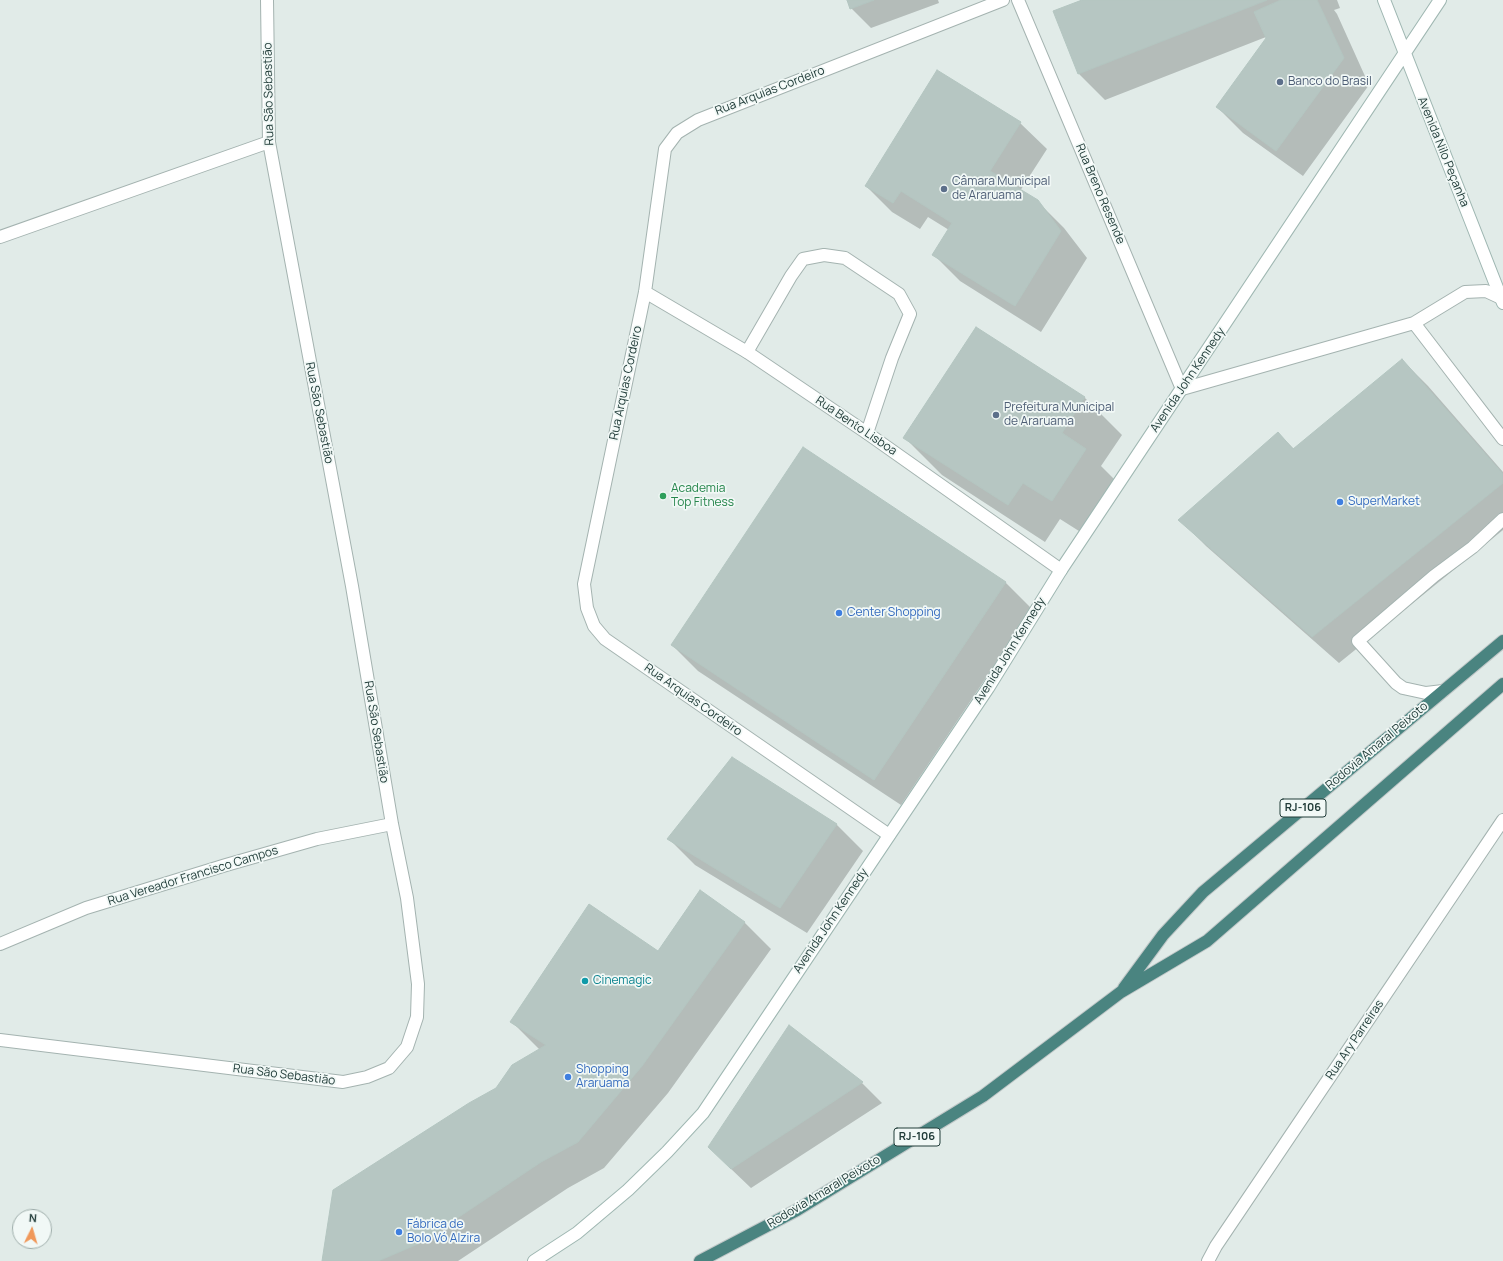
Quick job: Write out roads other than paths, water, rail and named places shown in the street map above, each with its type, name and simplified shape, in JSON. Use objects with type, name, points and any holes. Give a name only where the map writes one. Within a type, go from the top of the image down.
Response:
[{"type":"highway","name":"Rodovia Amaral Peixoto","points":[[1121,992],[1163,935],[1203,892],[1503,641]]},
{"type":"highway","name":"Rodovia Amaral Peixoto","points":[[700,1261],[797,1210],[983,1096],[1121,992],[1207,941],[1503,684]]},
{"type":"street","name":"Rua São Sebastião","points":[[0,1040],[343,1082],[367,1077],[389,1068],[407,1047],[417,1018],[418,984],[407,898],[392,824],[352,586],[269,142],[267,0]]},
{"type":"street","name":"Rua Arquias Cordeiro","points":[[889,835],[605,639],[594,626],[587,608],[584,584],[645,292],[665,149],[677,133],[698,120],[1003,0]]},
{"type":"street","name":"Rua Breno Resende","points":[[1018,0],[1182,389]]},
{"type":"street","name":"Avenida Nilo Peçanha","points":[[1384,0],[1502,301]]},
{"type":"street","name":"Avenida John Kennedy","points":[[534,1261],[577,1233],[628,1190],[667,1152],[702,1113],[988,688],[1062,570],[1440,0]]},
{"type":"street","points":[[0,237],[269,142]]},
{"type":"street","points":[[746,352],[791,276],[803,259],[824,255],[845,258],[900,294],[910,314],[892,358],[867,433]]},
{"type":"street","points":[[1182,389],[1414,323],[1465,292],[1486,291],[1502,301]]},
{"type":"street","name":"Rua Bento Lisboa","points":[[645,292],[746,352],[867,433],[1062,570]]},
{"type":"street","points":[[1414,323],[1503,440]]},
{"type":"street","points":[[1443,691],[1426,693],[1403,688],[1396,683],[1358,641],[1434,576],[1473,547],[1503,519]]},
{"type":"street","name":"Rua Ary Parreiras","points":[[1208,1261],[1216,1246],[1503,820]]},
{"type":"street","name":"Rua Vereador Francisco Campos","points":[[0,944],[86,908],[226,865],[317,839],[392,824]]},
{"type":"place","name":"Banco do Brasil","points":[[1280,82]]},
{"type":"place","name":"Câmara Municipal de Araruama","points":[[944,189]]},
{"type":"place","name":"Prefeitura Municipal de Araruama","points":[[996,415]]},
{"type":"place","name":"Academia Top Fitness","points":[[663,496]]},
{"type":"place","name":"SuperMarket","points":[[1340,502]]},
{"type":"place","name":"Center Shopping","points":[[839,613]]},
{"type":"place","name":"Cinemagic","points":[[585,981]]},
{"type":"place","name":"Shopping Araruama","points":[[568,1077]]},
{"type":"place","name":"Fábrica de Bolo Vó Alzira","points":[[399,1232]]}]
